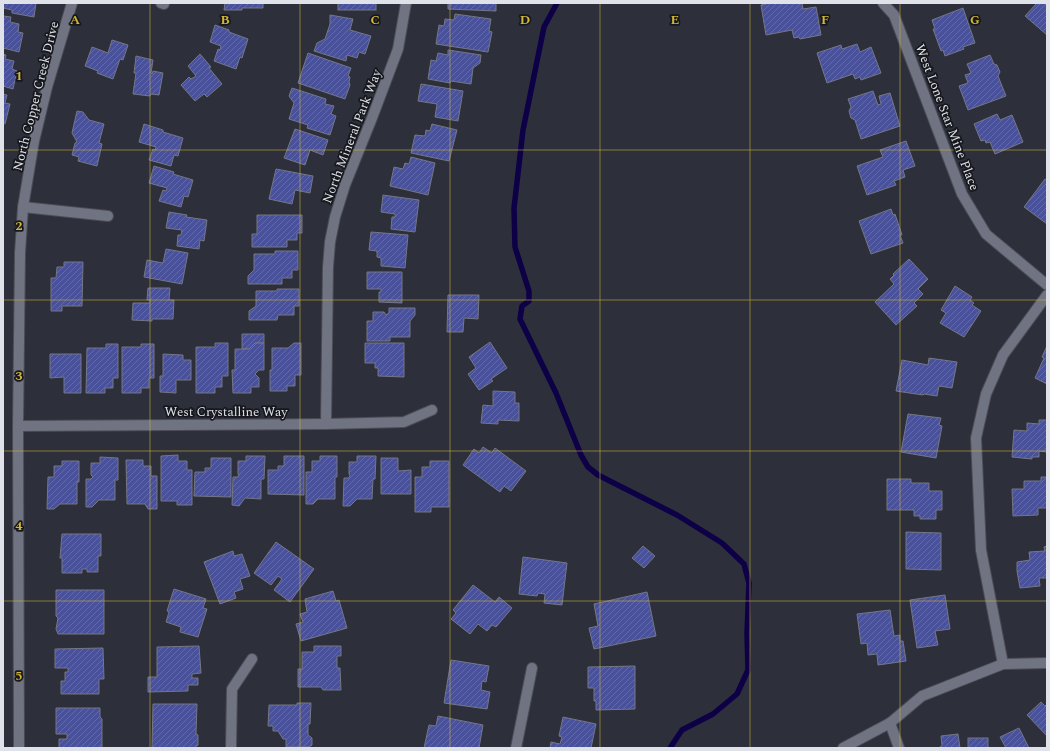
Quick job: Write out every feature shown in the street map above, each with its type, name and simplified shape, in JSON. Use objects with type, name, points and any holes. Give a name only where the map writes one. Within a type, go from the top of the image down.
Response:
[{"type":"street","name":"North Copper Creek Drive","points":[[19,748],[18,426],[20,253],[23,207],[36,133],[47,88],[72,3]]},
{"type":"street","name":"North Mineral Park Way","points":[[326,424],[328,268],[330,242],[335,217],[345,186],[398,50],[406,3]]},
{"type":"street","name":"West Lone Star Mine Place","points":[[883,3],[894,15],[962,194],[986,234],[1047,285]]},
{"type":"street","points":[[23,207],[108,216]]},
{"type":"street","points":[[1003,664],[981,550],[976,438],[986,394],[1002,355],[1047,294]]},
{"type":"street","name":"West Crystalline Way","points":[[18,426],[404,422],[432,410]]},
{"type":"street","points":[[231,748],[232,689],[252,659]]},
{"type":"street","points":[[843,748],[890,722],[922,696],[1003,664],[1047,663]]},
{"type":"street","points":[[516,748],[532,668]]},
{"type":"street","points":[[890,722],[899,748]]},
{"type":"building","points":[[3,3],[36,3],[34,17],[12,13],[12,10],[3,8]]},
{"type":"building","points":[[225,3],[263,3],[263,8],[224,10]]},
{"type":"building","points":[[338,3],[376,3],[376,10],[338,10]]},
{"type":"building","points":[[448,3],[496,3],[496,11],[448,9]]},
{"type":"building","points":[[770,3],[802,3],[803,9],[816,7],[821,35],[800,39],[799,37],[794,38],[792,30],[766,35],[761,5]]},
{"type":"building","points":[[1037,3],[1047,3],[1047,35],[1025,16]]},
{"type":"building","points":[[963,8],[975,43],[945,56],[943,50],[941,51],[933,29],[935,29],[932,20]]},
{"type":"building","points":[[455,14],[491,19],[489,31],[492,32],[488,52],[436,44],[439,25],[444,26],[445,19],[454,20]]},
{"type":"building","points":[[330,15],[353,19],[350,30],[371,36],[365,54],[359,52],[357,58],[347,55],[346,61],[314,51],[317,43],[325,39],[330,24]]},
{"type":"building","points":[[3,16],[11,17],[10,22],[19,24],[18,32],[23,33],[19,52],[3,48]]},
{"type":"building","points":[[215,25],[248,39],[242,58],[240,57],[236,69],[214,61],[218,49],[220,50],[221,46],[210,42]]},
{"type":"building","points":[[112,40],[128,45],[123,60],[120,59],[113,79],[97,73],[98,71],[85,66],[92,47],[108,53]]},
{"type":"building","points":[[857,44],[860,52],[871,47],[881,73],[861,80],[860,77],[855,79],[853,74],[827,83],[817,53],[841,45],[842,49]]},
{"type":"building","points":[[448,50],[481,55],[480,63],[473,68],[471,84],[451,81],[450,83],[428,79],[431,60],[436,61],[438,53],[448,55]]},
{"type":"building","points":[[308,53],[351,68],[348,76],[350,77],[350,85],[345,99],[298,83]]},
{"type":"building","points":[[3,54],[6,55],[5,59],[14,61],[12,69],[17,71],[13,89],[3,86]]},
{"type":"building","points":[[200,54],[222,84],[207,97],[204,94],[195,101],[181,85],[189,77],[191,79],[196,76],[188,66]]},
{"type":"building","points":[[990,55],[1000,72],[998,76],[1006,96],[968,110],[959,86],[968,83],[965,75],[971,73],[967,64]]},
{"type":"building","points":[[136,56],[153,60],[152,74],[153,71],[163,73],[159,95],[151,94],[150,96],[133,94],[136,73],[134,73]]},
{"type":"building","points":[[421,84],[463,91],[458,121],[435,117],[437,104],[418,101]]},
{"type":"building","points":[[292,88],[326,99],[325,104],[334,106],[331,114],[336,116],[330,135],[307,128],[308,125],[289,119],[294,103],[289,96]]},
{"type":"building","points":[[873,91],[878,105],[881,104],[879,96],[890,93],[900,126],[861,139],[855,120],[851,118],[849,111],[851,107],[848,99]]},
{"type":"building","points":[[3,94],[7,95],[5,103],[10,104],[5,124],[3,123]]},
{"type":"building","points":[[77,111],[83,112],[89,120],[104,124],[99,143],[102,144],[97,166],[78,161],[79,157],[72,155],[75,143],[77,142],[72,133]]},
{"type":"building","points":[[997,114],[1000,120],[1012,115],[1023,142],[995,154],[990,142],[986,143],[985,140],[981,141],[974,124]]},
{"type":"building","points":[[144,124],[183,138],[178,156],[174,155],[171,166],[149,160],[153,149],[155,150],[156,147],[139,142]]},
{"type":"building","points":[[432,124],[457,130],[449,161],[411,153],[415,135],[425,136],[426,130],[430,131]]},
{"type":"building","points":[[295,129],[328,140],[323,155],[310,150],[305,165],[284,158]]},
{"type":"building","points":[[906,141],[915,166],[903,170],[905,177],[894,181],[896,185],[867,195],[857,166],[883,157],[880,150]]},
{"type":"building","points":[[411,157],[435,163],[428,195],[390,186],[394,167],[403,169],[405,163],[409,164]]},
{"type":"building","points":[[154,166],[193,180],[188,197],[184,196],[181,207],[159,201],[163,190],[166,191],[167,188],[149,183]]},
{"type":"building","points":[[276,169],[313,176],[310,193],[295,190],[292,204],[269,199]]},
{"type":"building","points":[[1045,179],[1047,180],[1047,224],[1024,207]]},
{"type":"building","points":[[383,195],[419,200],[415,232],[391,229],[392,217],[395,217],[395,214],[381,212]]},
{"type":"building","points":[[891,209],[893,215],[895,214],[903,243],[871,254],[859,221]]},
{"type":"building","points":[[169,212],[187,215],[186,217],[207,220],[204,241],[200,240],[199,249],[177,246],[178,235],[181,235],[182,230],[166,228]]},
{"type":"building","points":[[257,215],[302,215],[302,233],[297,233],[297,240],[287,240],[287,247],[252,247],[252,234],[257,234]]},
{"type":"building","points":[[371,232],[408,235],[405,268],[381,266],[381,258],[377,257],[377,251],[369,250]]},
{"type":"building","points":[[166,249],[188,253],[182,284],[144,277],[147,260],[163,263]]},
{"type":"building","points":[[275,251],[298,251],[298,270],[292,270],[292,278],[282,278],[282,284],[248,284],[248,276],[254,270],[254,254],[275,254]]},
{"type":"building","points":[[909,259],[928,279],[918,289],[923,294],[914,303],[917,306],[896,325],[875,302],[894,284],[890,279],[894,275],[893,274]]},
{"type":"building","points":[[64,262],[83,262],[82,306],[62,306],[62,311],[51,311],[51,278],[56,278],[57,267],[64,267]]},
{"type":"building","points":[[367,272],[402,272],[402,303],[379,302],[379,292],[381,292],[381,289],[367,289]]},
{"type":"building","points":[[955,286],[972,297],[970,300],[974,303],[972,305],[981,311],[964,337],[940,323],[946,313],[941,310]]},
{"type":"building","points":[[148,288],[170,288],[169,300],[174,300],[173,319],[152,319],[152,321],[132,320],[133,303],[150,303],[150,300],[147,300]]},
{"type":"building","points":[[277,289],[299,289],[299,306],[294,306],[294,315],[278,315],[277,320],[249,320],[249,311],[256,306],[256,291],[277,291]]},
{"type":"building","points":[[448,295],[479,295],[478,319],[464,318],[463,332],[447,332]]},
{"type":"building","points":[[389,308],[415,308],[415,315],[410,321],[410,337],[390,337],[390,341],[367,341],[367,321],[373,321],[373,312],[384,312],[386,315],[389,313]]},
{"type":"building","points":[[242,334],[264,334],[264,343],[255,343],[249,349],[242,349]]},
{"type":"building","points":[[490,342],[507,368],[491,379],[493,381],[479,390],[468,374],[476,368],[469,357]]},
{"type":"building","points":[[215,343],[228,343],[228,376],[222,376],[222,387],[215,387],[215,393],[196,393],[196,347],[215,347]]},
{"type":"building","points":[[255,343],[264,343],[264,370],[259,370],[255,374],[259,378],[259,387],[251,387],[251,393],[233,393],[232,370],[235,370],[235,349],[249,349]]},
{"type":"building","points":[[294,343],[301,343],[301,375],[295,375],[295,386],[287,386],[287,391],[270,391],[272,348],[288,348]]},
{"type":"building","points":[[365,343],[404,343],[404,377],[378,376],[378,368],[375,368],[375,363],[365,363]]},
{"type":"building","points":[[106,344],[118,344],[118,378],[113,378],[113,388],[105,388],[105,393],[86,393],[87,348],[106,348]]},
{"type":"building","points":[[141,344],[154,344],[154,378],[149,378],[149,388],[141,388],[141,393],[122,393],[122,347],[141,347]]},
{"type":"building","points":[[1047,346],[1047,384],[1035,378],[1044,358],[1042,357]]},
{"type":"building","points":[[50,354],[81,354],[81,393],[64,393],[64,377],[50,378]]},
{"type":"building","points":[[163,354],[183,355],[183,360],[191,360],[191,380],[176,380],[176,393],[160,392],[160,376],[163,376]]},
{"type":"building","points":[[929,358],[957,362],[952,388],[939,386],[937,396],[896,391],[902,360],[928,365]]},
{"type":"building","points":[[493,391],[515,392],[515,403],[519,403],[519,421],[498,420],[498,424],[481,423],[483,405],[493,406]]},
{"type":"building","points":[[908,414],[941,418],[939,425],[942,426],[936,458],[901,452]]},
{"type":"building","points":[[1039,420],[1047,420],[1047,452],[1039,451],[1039,457],[1032,457],[1032,459],[1012,457],[1014,430],[1027,431],[1027,423],[1039,424]]},
{"type":"building","points":[[483,447],[492,453],[495,448],[526,471],[511,491],[504,486],[500,492],[463,465],[474,449],[479,453]]},
{"type":"building","points":[[178,455],[178,461],[187,461],[187,470],[192,470],[192,505],[177,505],[177,501],[161,501],[161,456]]},
{"type":"building","points":[[246,456],[265,456],[264,479],[261,479],[261,499],[245,498],[239,506],[232,505],[233,477],[239,476],[238,461],[246,461]]},
{"type":"building","points":[[284,456],[304,456],[304,495],[268,494],[268,470],[278,470],[278,466],[284,466]]},
{"type":"building","points":[[320,456],[337,456],[335,499],[318,499],[313,504],[306,504],[306,472],[312,472],[312,461],[320,461]]},
{"type":"building","points":[[357,456],[376,456],[372,499],[357,499],[350,506],[343,506],[344,478],[348,478],[350,476],[349,462],[357,462]]},
{"type":"building","points":[[100,457],[118,458],[118,480],[115,480],[115,500],[99,500],[92,507],[86,507],[86,479],[91,479],[93,477],[91,475],[91,463],[100,463]]},
{"type":"building","points":[[211,458],[231,458],[231,497],[194,496],[195,472],[205,472],[205,468],[211,468]]},
{"type":"building","points":[[381,458],[398,458],[398,471],[411,470],[411,494],[381,494]]},
{"type":"building","points":[[126,460],[143,460],[143,466],[151,466],[151,476],[157,476],[157,509],[148,509],[145,504],[127,504]]},
{"type":"building","points":[[62,461],[79,461],[77,504],[60,504],[54,509],[47,509],[48,477],[54,477],[54,466],[62,466]]},
{"type":"building","points":[[430,461],[449,461],[449,507],[431,507],[431,512],[415,512],[415,477],[422,477],[422,467],[430,467]]},
{"type":"building","points":[[1041,477],[1047,477],[1047,508],[1038,508],[1038,515],[1013,516],[1012,489],[1024,489],[1024,481],[1041,481]]},
{"type":"building","points":[[887,479],[911,479],[911,483],[929,483],[929,491],[942,491],[942,510],[936,510],[936,519],[920,519],[920,516],[914,516],[914,510],[887,510]]},
{"type":"building","points":[[906,532],[941,533],[941,570],[906,569]]},
{"type":"building","points":[[62,534],[101,534],[101,556],[98,556],[98,572],[87,572],[87,569],[82,569],[82,573],[62,573],[62,558],[60,558]]},
{"type":"building","points":[[276,542],[314,569],[290,602],[274,590],[282,579],[278,576],[271,585],[254,573]]},
{"type":"building","points":[[643,546],[655,556],[644,568],[632,558]]},
{"type":"building","points":[[1047,546],[1047,578],[1039,578],[1040,586],[1020,588],[1017,562],[1030,560],[1029,552],[1045,551],[1044,547]]},
{"type":"building","points":[[233,551],[234,556],[242,554],[250,576],[240,579],[243,589],[234,592],[236,598],[220,604],[204,562]]},
{"type":"building","points":[[523,557],[567,563],[562,605],[544,603],[545,594],[538,593],[537,596],[519,594]]},
{"type":"building","points":[[473,585],[495,602],[499,597],[512,608],[496,627],[492,625],[487,631],[478,624],[470,634],[451,619],[456,613],[453,610]]},
{"type":"building","points":[[174,589],[206,599],[203,608],[207,609],[198,637],[180,632],[181,627],[166,622],[169,612],[167,611]]},
{"type":"building","points":[[56,590],[104,590],[104,634],[58,634],[56,629],[58,618],[56,616]]},
{"type":"building","points":[[333,591],[336,601],[339,600],[347,628],[301,641],[296,624],[303,622],[300,614],[307,612],[305,599]]},
{"type":"building","points":[[647,592],[656,636],[594,649],[589,628],[598,626],[594,604]]},
{"type":"building","points":[[945,595],[950,629],[935,631],[938,645],[917,648],[910,600]]},
{"type":"building","points":[[890,610],[894,636],[900,635],[900,641],[903,641],[906,661],[878,665],[877,654],[868,655],[867,643],[861,644],[857,614]]},
{"type":"building","points":[[199,646],[201,673],[192,674],[192,678],[198,678],[198,685],[188,685],[188,691],[148,692],[148,677],[157,677],[157,647]]},
{"type":"building","points":[[314,646],[341,646],[341,656],[337,656],[337,668],[340,668],[341,690],[323,690],[321,687],[298,687],[298,669],[302,669],[302,652],[314,652]]},
{"type":"building","points":[[103,648],[104,679],[99,679],[99,694],[61,694],[61,681],[65,681],[65,672],[68,672],[68,668],[55,668],[55,649]]},
{"type":"building","points":[[451,660],[489,666],[486,682],[482,681],[481,690],[490,692],[487,709],[444,703]]},
{"type":"building","points":[[635,666],[635,709],[596,710],[594,688],[588,688],[588,667]]},
{"type":"building","points":[[1041,702],[1045,706],[1047,704],[1047,736],[1027,715]]},
{"type":"building","points":[[297,703],[311,703],[308,735],[312,738],[312,745],[309,747],[286,747],[286,739],[283,739],[278,731],[273,731],[273,726],[268,726],[269,705],[297,705]]},
{"type":"building","points":[[153,704],[197,704],[196,734],[198,735],[198,745],[196,748],[152,748]]},
{"type":"building","points":[[56,708],[100,708],[100,717],[102,719],[102,748],[59,748],[59,739],[67,739],[67,734],[56,734]]},
{"type":"building","points":[[438,716],[483,725],[479,748],[424,748],[429,725],[436,726]]},
{"type":"building","points":[[563,717],[596,724],[591,748],[550,748],[551,742],[560,744],[562,737],[559,736]]},
{"type":"building","points":[[1019,728],[1029,748],[1006,748],[1000,737]]},
{"type":"building","points":[[958,734],[960,748],[938,748],[942,746],[941,736]]},
{"type":"building","points":[[968,738],[988,738],[988,748],[968,748]]},
{"type":"waterway","points":[[557,3],[544,27],[523,130],[514,208],[515,247],[529,291],[529,301],[522,306],[520,319],[556,393],[581,455],[588,467],[598,475],[677,515],[722,543],[744,564],[749,583],[747,633],[748,670],[737,694],[713,714],[682,730],[670,748]]}]
